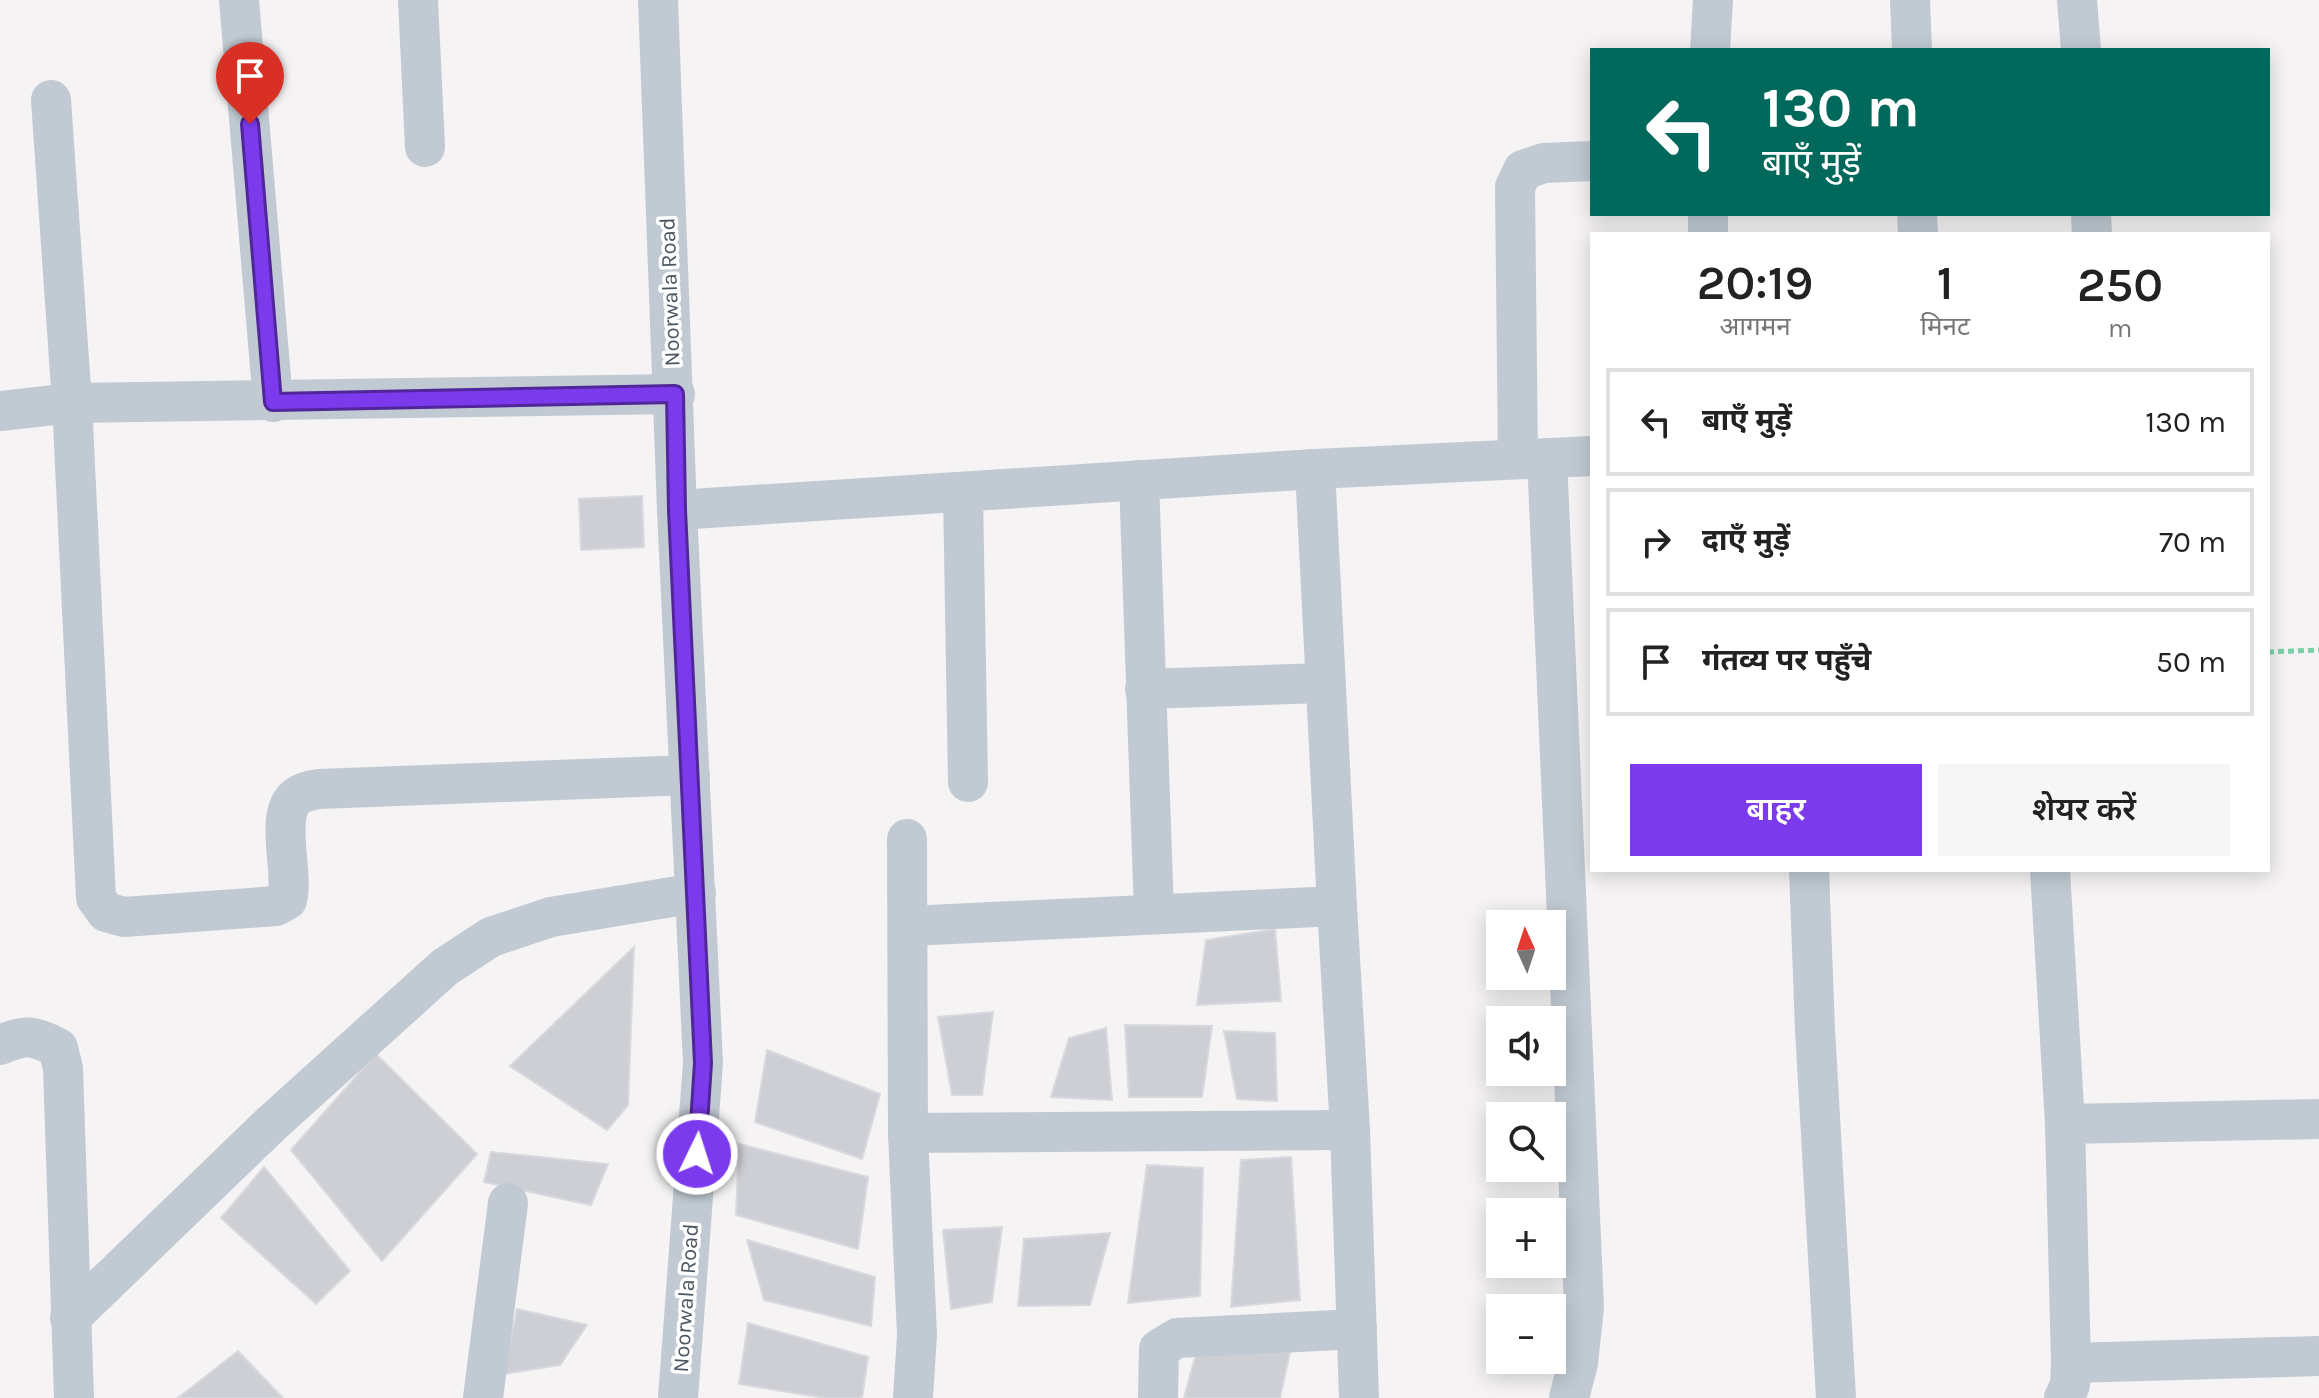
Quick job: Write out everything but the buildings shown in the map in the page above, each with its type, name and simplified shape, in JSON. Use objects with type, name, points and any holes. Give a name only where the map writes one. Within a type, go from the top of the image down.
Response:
[{"type":"street","points":[[239,0],[273,402]]},
{"type":"street","points":[[418,0],[425,147]]},
{"type":"street","name":"Noorwala Road","points":[[658,0],[677,510],[703,1063],[678,1398]]},
{"type":"street","points":[[1710,48],[1713,0]]},
{"type":"street","points":[[1910,0],[1912,48]]},
{"type":"street","points":[[2077,0],[2081,48]]},
{"type":"street","points":[[51,100],[72,403],[96,898],[106,912],[124,917],[276,906],[287,900],[291,886],[284,822],[288,804],[299,794],[319,789],[690,775]]},
{"type":"street","points":[[1569,1398],[1578,1363],[1584,1307],[1515,187],[1523,170],[1544,163],[1590,161]]},
{"type":"street","points":[[0,411],[72,403],[675,394]]},
{"type":"street","points":[[677,510],[1315,469],[1590,456]]},
{"type":"street","points":[[1315,469],[1350,1130],[1359,1398]]},
{"type":"street","points":[[1139,480],[1154,913]]},
{"type":"street","points":[[963,492],[968,782]]},
{"type":"street","points":[[1145,689],[1325,683]]},
{"type":"street","points":[[907,839],[908,1133],[917,1335],[913,1398]]},
{"type":"street","points":[[1809,872],[1836,1398]]},
{"type":"street","points":[[2050,872],[2065,1124],[2068,1380],[2319,1356]]},
{"type":"street","points":[[70,1318],[260,1134],[445,967],[491,937],[551,917],[696,893]]},
{"type":"street","points":[[908,926],[1337,906]]},
{"type":"street","points":[[0,1045],[18,1037],[39,1038],[58,1048],[63,1068],[74,1398]]},
{"type":"street","points":[[2065,1124],[2319,1119]]},
{"type":"street","points":[[908,1133],[1350,1130]]},
{"type":"street","points":[[479,1394],[508,1203]]},
{"type":"street","points":[[1158,1398],[1159,1349],[1177,1338],[1357,1329]]},
{"type":"path","points":[[2270,652],[2319,650]]},
{"type":"route","points":[[250,124],[273,402],[675,394],[677,510],[703,1063],[697,1154]]}]
